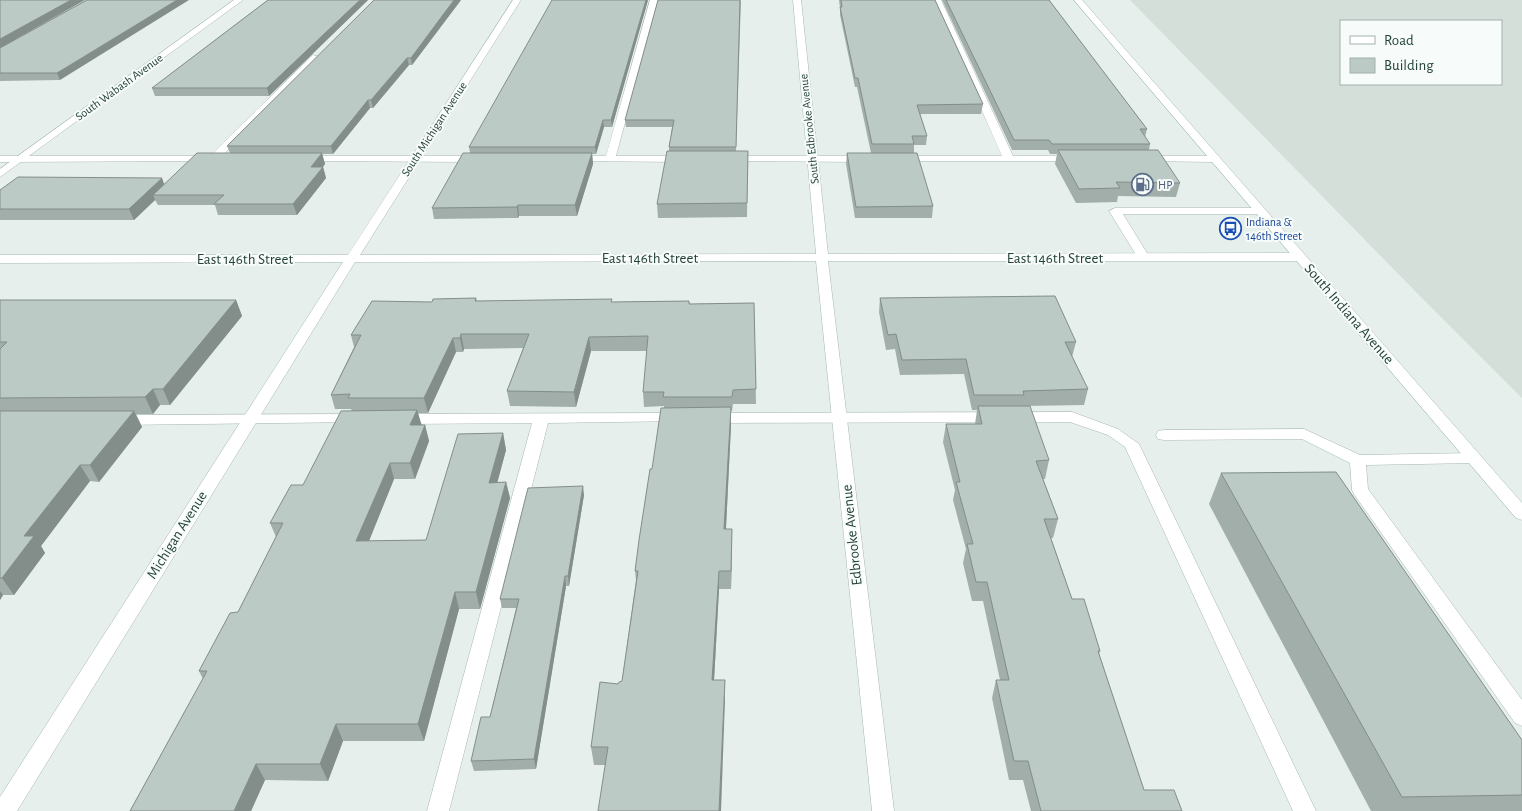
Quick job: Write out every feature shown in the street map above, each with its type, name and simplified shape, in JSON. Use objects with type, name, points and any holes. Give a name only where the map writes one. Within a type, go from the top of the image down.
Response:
[{"type":"street","name":"South Wabash Avenue","points":[[0,174],[239,0]]},
{"type":"street","name":"South Michigan Avenue","points":[[351,259],[517,0]]},
{"type":"street","points":[[610,159],[654,0]]},
{"type":"street","name":"South Edbrooke Avenue","points":[[797,0],[822,258]]},
{"type":"street","points":[[937,0],[1009,159]]},
{"type":"street","name":"South Indiana Avenue","points":[[1078,0],[1522,514]]},
{"type":"street","points":[[213,159],[321,53]]},
{"type":"street","points":[[0,159],[232,159]]},
{"type":"street","points":[[290,159],[493,159]]},
{"type":"street","points":[[561,159],[697,159]]},
{"type":"street","points":[[716,159],[1088,159]]},
{"type":"street","points":[[1136,159],[1215,159]]},
{"type":"street","points":[[1144,258],[1115,211],[1260,211]]},
{"type":"street","name":"East 146th Street","points":[[0,260],[1300,257]]},
{"type":"street","name":"Edbrooke Avenue","points":[[822,258],[883,811]]},
{"type":"street","name":"Michigan Avenue","points":[[4,811],[351,259]]},
{"type":"street","points":[[110,420],[1072,417],[1113,432],[1131,444],[1305,811]]},
{"type":"street","points":[[438,811],[541,419]]},
{"type":"street","points":[[1164,435],[1304,434],[1358,460],[1474,458]]},
{"type":"street","points":[[1358,460],[1360,490],[1522,718]]},
{"type":"shaded area","points":[[1130,0],[1522,0],[1522,398],[1413,289]]},
{"type":"building","points":[[0,0],[71,0],[0,39]]},
{"type":"building","points":[[87,0],[177,0],[57,73],[0,73],[0,48]]},
{"type":"building","points":[[268,0],[360,0],[267,88],[152,88]]},
{"type":"building","points":[[374,0],[454,0],[411,58],[407,58],[371,100],[368,100],[331,146],[227,146]]},
{"type":"building","points":[[552,0],[646,0],[611,120],[603,120],[595,147],[469,147]]},
{"type":"building","points":[[658,0],[740,0],[736,147],[669,147],[674,120],[625,120]]},
{"type":"building","points":[[841,0],[935,0],[983,104],[917,105],[927,136],[912,136],[914,144],[872,144],[858,78],[855,78],[840,7],[842,7]]},
{"type":"building","points":[[946,0],[1049,0],[1147,129],[1140,129],[1150,144],[1052,144],[1049,140],[1014,140]]},
{"type":"building","points":[[1058,150],[1158,150],[1180,183],[1116,182],[1120,188],[1079,189]]},
{"type":"building","points":[[667,151],[748,151],[747,203],[657,204]]},
{"type":"building","points":[[197,153],[322,153],[311,167],[323,167],[293,204],[214,204],[224,195],[153,195]]},
{"type":"building","points":[[463,153],[592,153],[575,205],[432,208]]},
{"type":"building","points":[[847,153],[917,153],[933,206],[856,207]]},
{"type":"building","points":[[18,177],[162,178],[129,209],[0,209],[0,190]]},
{"type":"building","points":[[1055,296],[1076,342],[1065,342],[1088,389],[1023,391],[1024,395],[974,395],[966,359],[902,360],[896,334],[888,335],[880,298]]},
{"type":"building","points":[[476,298],[475,301],[612,299],[611,302],[689,301],[689,304],[754,303],[756,389],[733,390],[732,397],[663,397],[664,392],[643,392],[648,336],[589,337],[574,392],[507,391],[529,334],[461,334],[460,338],[453,338],[424,398],[348,398],[350,394],[331,395],[361,335],[351,335],[372,301],[432,302],[433,299]]},
{"type":"building","points":[[0,300],[236,300],[163,389],[153,389],[145,397],[0,398],[0,349],[7,342],[0,342]]},
{"type":"building","points":[[978,406],[1030,406],[1049,460],[1036,461],[1058,519],[1044,519],[1072,599],[1084,599],[1100,651],[1098,651],[1144,790],[1174,790],[1182,811],[1041,811],[1028,761],[1014,761],[996,680],[1009,680],[987,582],[976,582],[967,544],[973,544],[956,482],[960,482],[946,424],[982,424]]},
{"type":"building","points":[[731,407],[724,529],[732,529],[731,571],[719,571],[712,680],[725,680],[719,811],[598,811],[608,747],[591,747],[600,682],[618,684],[622,681],[638,571],[635,571],[639,540],[661,408]]},
{"type":"building","points":[[417,410],[410,425],[425,425],[410,463],[390,463],[356,541],[426,540],[458,434],[503,433],[489,483],[506,482],[476,592],[455,592],[418,724],[336,724],[320,764],[256,764],[234,811],[130,811],[207,671],[199,671],[230,613],[238,612],[283,523],[270,523],[291,485],[303,485],[341,411]]},
{"type":"building","points":[[0,411],[134,411],[90,465],[80,465],[24,536],[34,536],[2,578],[0,578]]},
{"type":"building","points":[[1336,472],[1522,740],[1522,795],[1402,797],[1221,473]]},
{"type":"building","points":[[583,486],[568,576],[565,576],[534,759],[471,761],[481,717],[490,717],[519,599],[500,599],[528,488]]},
{"type":"place","name":"HP","points":[[1142,185]]},
{"type":"place","name":"Indiana & 146th Street","points":[[1230,229]]}]
